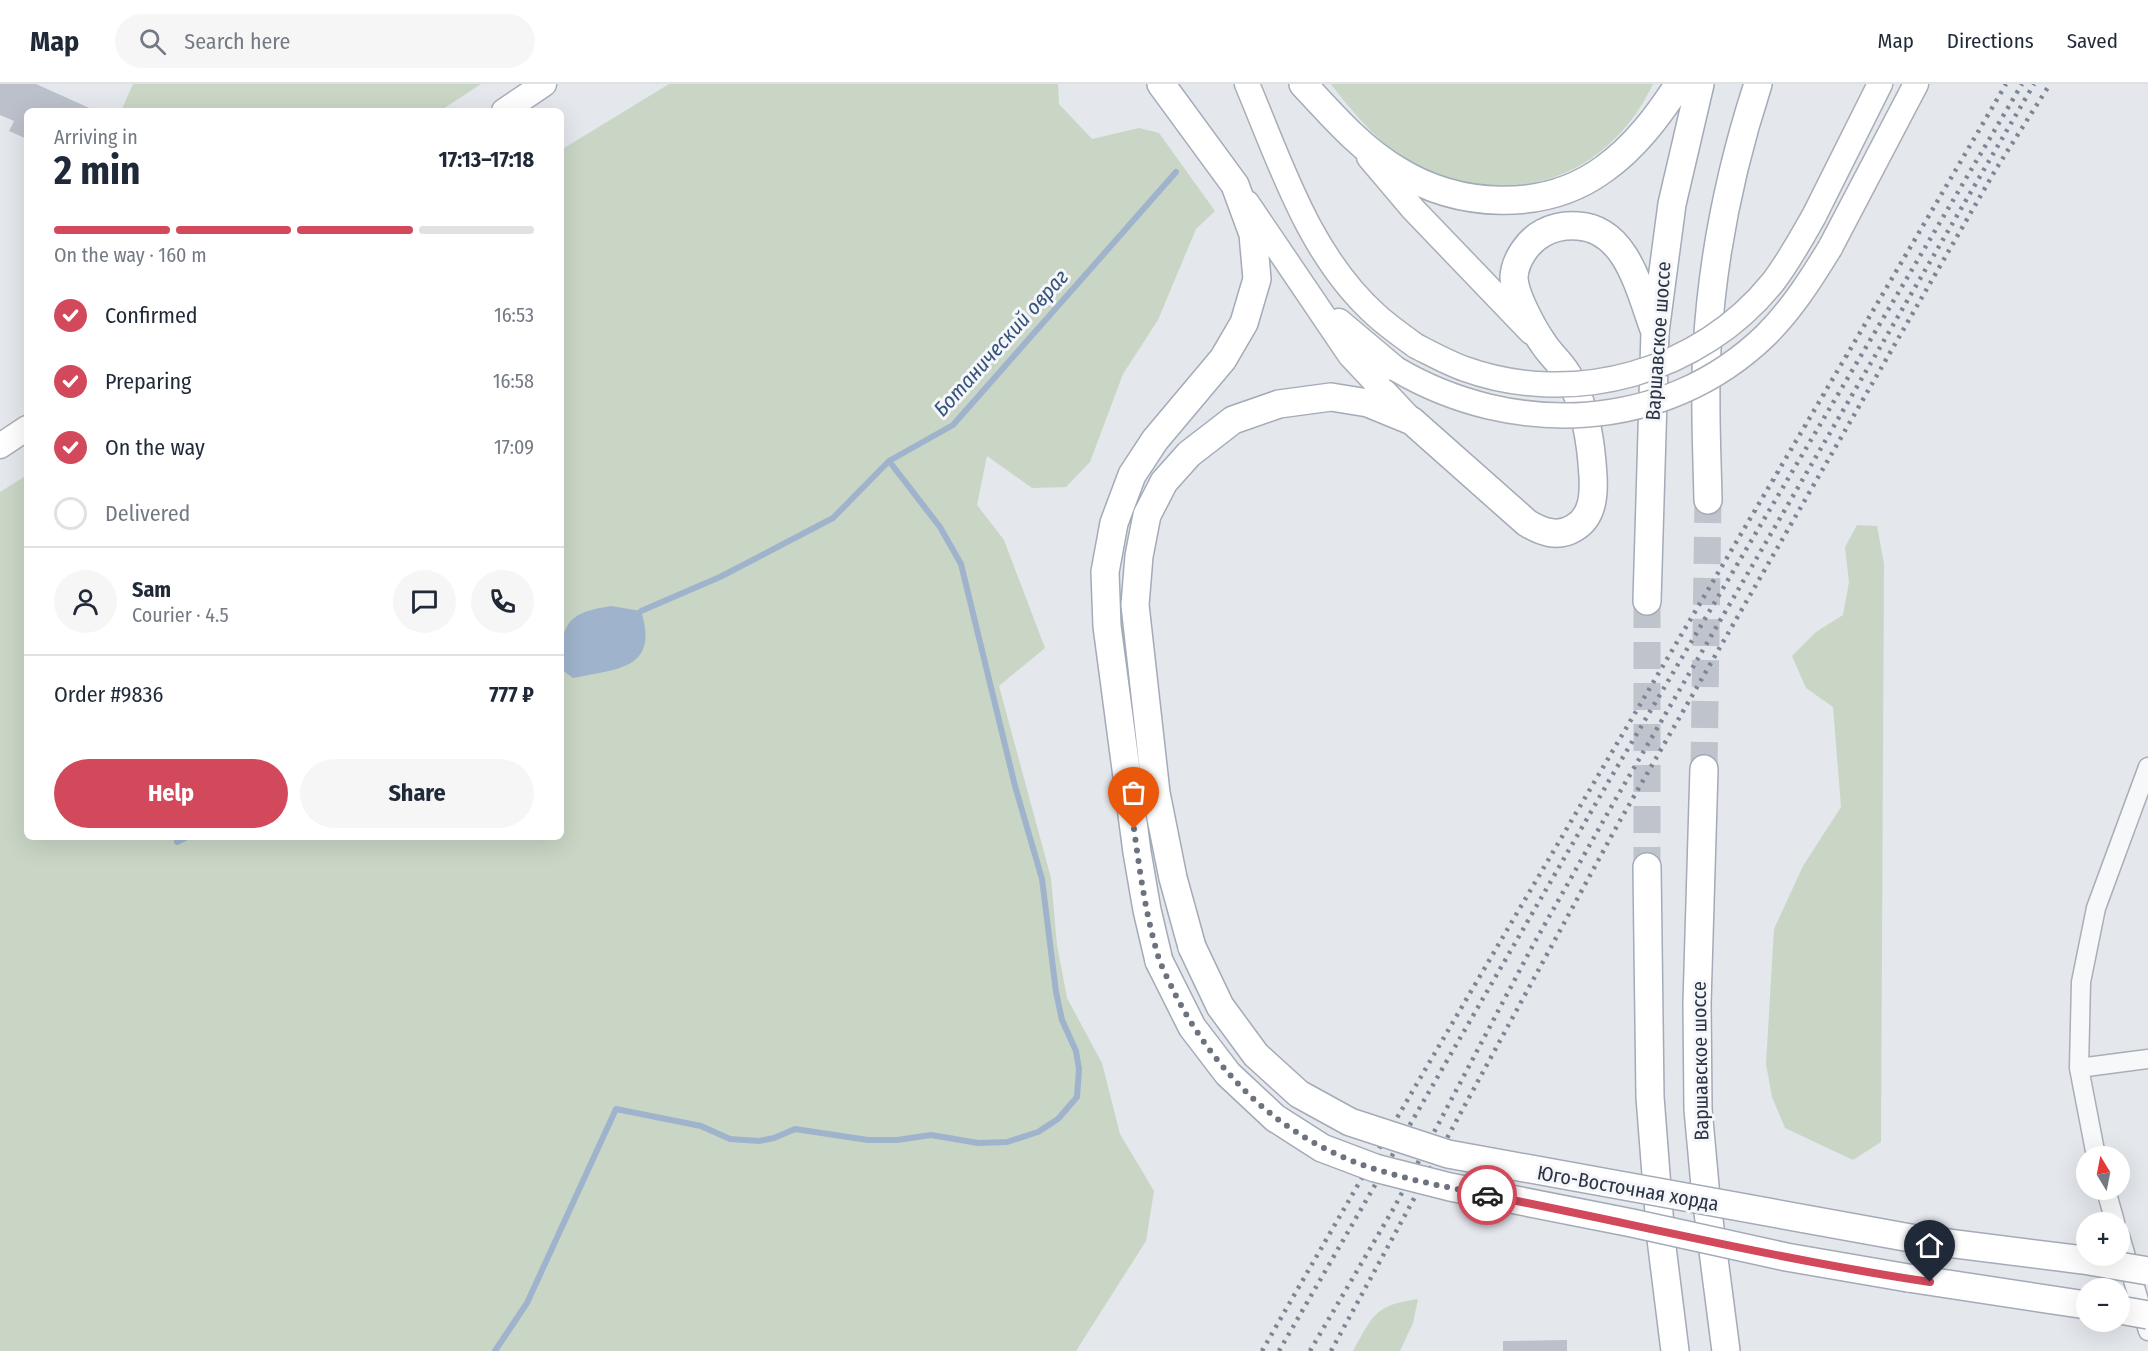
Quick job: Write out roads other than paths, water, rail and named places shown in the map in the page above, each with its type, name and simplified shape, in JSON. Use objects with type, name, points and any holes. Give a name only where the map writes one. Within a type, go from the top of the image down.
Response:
[{"type":"main road","name":"Юго-Восточная хорда","points":[[1161,84],[1235,184],[1253,234],[1257,279],[1244,323],[1223,359],[1155,440],[1132,475],[1114,523],[1105,572],[1107,626],[1137,852],[1147,910],[1159,960],[1192,1027],[1228,1074],[1275,1118],[1322,1148],[1375,1168],[1450,1187],[1632,1223],[1786,1257],[2076,1303]]},
{"type":"main road","points":[[1303,84],[1351,135],[1396,170],[1431,188],[1474,199],[1528,198],[1581,183],[1602,171],[1625,153],[1646,129],[1678,84]]},
{"type":"main road","name":"Варшавское шоссе","points":[[1647,601],[1655,332],[1672,204],[1700,84]]},
{"type":"main road","points":[[1708,500],[1707,352],[1711,300],[1724,213],[1758,84]]},
{"type":"main road","name":"Юго-Восточная хорда","points":[[1655,332],[1626,259],[1613,240],[1603,232],[1588,226],[1570,225],[1554,228],[1530,242],[1516,266],[1514,278],[1517,293],[1543,344],[1559,360],[1570,379],[1587,423],[1592,465],[1592,503],[1588,514],[1577,526],[1567,532],[1553,534],[1541,531],[1527,523],[1412,421],[1368,403],[1331,397],[1279,404],[1233,420],[1189,454],[1164,482],[1148,515],[1139,556],[1135,605],[1156,793],[1173,878],[1192,946],[1220,1006],[1256,1055],[1299,1094],[1350,1122],[1399,1139],[1468,1158],[1916,1239],[2083,1260],[2148,1271]]},
{"type":"main road","name":"Варшавское шоссе","points":[[1704,769],[1697,1004],[1698,1109],[1727,1344]]},
{"type":"main road","points":[[1647,867],[1650,1097],[1661,1239],[1675,1351]]},
{"type":"main road","points":[[2130,1312],[2148,1315]]},
{"type":"street","points":[[508,108],[544,84]]},
{"type":"street","points":[[1247,84],[1296,199],[1319,245],[1362,301],[1376,315],[1416,346],[1466,369],[1523,382],[1580,384],[1627,376],[1651,369],[1701,344],[1743,312],[1772,283],[1793,253],[1814,216],[1880,84]]},
{"type":"street","points":[[1296,275],[1341,324],[1396,369],[1422,385],[1488,408],[1519,414],[1583,416],[1635,407],[1689,387],[1744,354],[1794,305],[1830,248],[1916,84]]},
{"type":"street","points":[[1351,135],[1413,209],[1543,344]]},
{"type":"street","points":[[1235,184],[1350,355],[1412,421]]},
{"type":"street","points":[[0,446],[24,430]]},
{"type":"street","points":[[2094,1146],[2079,1068],[2081,982],[2096,908],[2148,767]]},
{"type":"street","points":[[2079,1068],[2148,1059]]},
{"type":"street","points":[[2129,1266],[2148,1331]]},
{"type":"water","points":[[611,606],[641,611],[645,630],[644,645],[639,656],[630,663],[604,672],[573,678],[564,671],[565,632],[575,617]]},
{"type":"waterway","name":"Ботанический овраг","points":[[641,611],[720,577],[833,518],[889,461],[953,425],[1176,172]]},
{"type":"waterway","points":[[495,1351],[527,1303],[616,1109],[701,1126],[730,1139],[759,1141],[774,1138],[795,1129],[868,1140],[897,1140],[931,1135],[978,1143],[1007,1142],[1038,1132],[1058,1119],[1077,1097],[1079,1069],[1076,1051],[1062,1020],[1056,992],[1042,879],[1015,786],[961,564],[940,527],[889,461]]},
{"type":"waterway","points":[[177,842],[181,840]]},
{"type":"tunnel","points":[[1704,769],[1708,500]]},
{"type":"tunnel","points":[[1647,601],[1647,867]]},
{"type":"railway","points":[[1262,1351],[1446,1033],[2006,84]]},
{"type":"railway","points":[[1279,1351],[1610,779],[2022,84]]},
{"type":"railway","points":[[1310,1351],[1395,1206],[1532,947],[1614,802],[2034,84]]},
{"type":"railway","points":[[1331,1351],[1618,824],[1996,169],[2050,84]]}]
